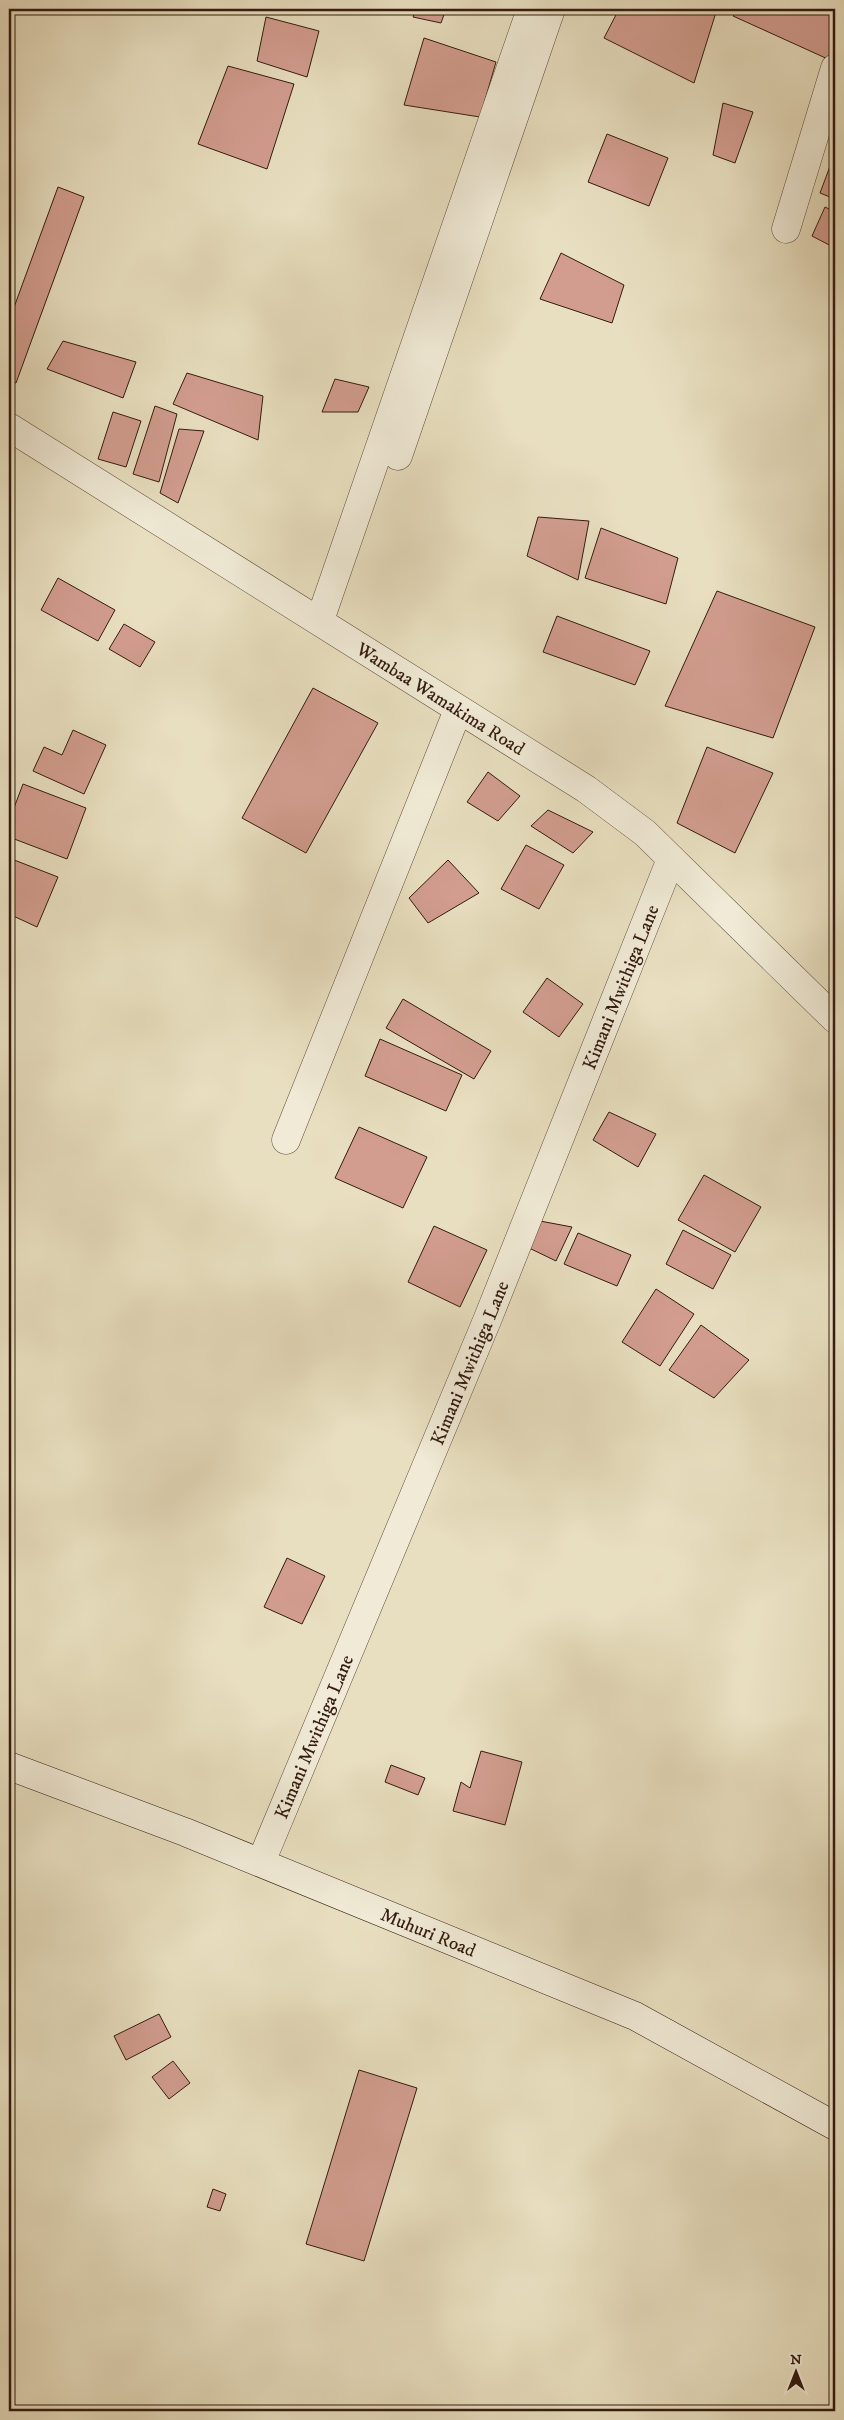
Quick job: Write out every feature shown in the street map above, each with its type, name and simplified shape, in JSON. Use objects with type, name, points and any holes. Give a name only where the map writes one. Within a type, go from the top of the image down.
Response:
[{"type":"street","points":[[320,620],[531,9]]},
{"type":"street","points":[[398,456],[551,9]]},
{"type":"street","points":[[786,229],[835,68]]},
{"type":"street","name":"Wambaa Wamakima Road","points":[[9,427],[320,620],[458,710],[586,789],[645,833],[835,1019]]},
{"type":"street","points":[[286,1140],[458,710]]},
{"type":"street","name":"Kimani Mwithiga Lane","points":[[261,1862],[484,1328],[671,859]]},
{"type":"street","name":"Muhuri Road","points":[[9,1766],[261,1862],[635,2016],[835,2126]]},
{"type":"building","points":[[416,9],[446,9],[441,23],[413,17]]},
{"type":"building","points":[[619,9],[717,9],[694,83],[604,38]]},
{"type":"building","points":[[739,9],[835,9],[835,44],[830,60],[733,16]]},
{"type":"building","points":[[266,17],[319,31],[307,77],[257,61]]},
{"type":"building","points":[[424,38],[496,62],[480,117],[404,105]]},
{"type":"building","points":[[228,66],[294,84],[267,169],[198,144]]},
{"type":"building","points":[[723,103],[753,112],[735,163],[713,155]]},
{"type":"building","points":[[607,134],[668,158],[649,206],[588,182]]},
{"type":"building","points":[[835,153],[835,199],[820,193]]},
{"type":"building","points":[[58,187],[84,197],[16,383],[9,380],[9,321]]},
{"type":"building","points":[[825,207],[835,212],[835,248],[812,236]]},
{"type":"building","points":[[561,253],[624,285],[612,323],[540,299]]},
{"type":"building","points":[[63,341],[136,362],[123,398],[47,369]]},
{"type":"building","points":[[187,373],[263,396],[258,440],[173,404]]},
{"type":"building","points":[[335,379],[369,387],[358,412],[322,412]]},
{"type":"building","points":[[155,406],[177,414],[159,482],[133,474]]},
{"type":"building","points":[[113,412],[141,421],[126,467],[98,459]]},
{"type":"building","points":[[179,429],[204,431],[178,503],[160,493]]},
{"type":"building","points":[[538,517],[589,521],[578,580],[527,556]]},
{"type":"building","points":[[601,528],[678,558],[666,604],[585,578]]},
{"type":"building","points":[[58,578],[115,610],[98,641],[41,610]]},
{"type":"building","points":[[717,591],[815,627],[773,738],[665,706]]},
{"type":"building","points":[[557,616],[650,651],[635,685],[543,652]]},
{"type":"building","points":[[124,624],[155,642],[140,667],[109,649]]},
{"type":"building","points":[[313,688],[378,723],[306,853],[242,818]]},
{"type":"building","points":[[73,730],[106,745],[84,794],[33,771],[44,747],[62,755]]},
{"type":"building","points":[[707,747],[773,773],[735,853],[677,823]]},
{"type":"building","points":[[488,772],[520,796],[498,821],[467,802]]},
{"type":"building","points":[[23,784],[86,808],[67,859],[9,837],[9,821]]},
{"type":"building","points":[[548,810],[593,832],[573,853],[531,826]]},
{"type":"building","points":[[526,845],[564,865],[539,909],[501,889]]},
{"type":"building","points":[[9,858],[58,877],[37,927],[9,914]]},
{"type":"building","points":[[448,860],[479,893],[428,923],[409,898]]},
{"type":"building","points":[[547,978],[583,1004],[559,1037],[523,1012]]},
{"type":"building","points":[[403,999],[491,1051],[474,1079],[386,1028]]},
{"type":"building","points":[[380,1039],[462,1075],[446,1111],[365,1076]]},
{"type":"building","points":[[609,1112],[656,1134],[638,1167],[593,1140]]},
{"type":"building","points":[[359,1127],[427,1157],[403,1208],[335,1178]]},
{"type":"building","points":[[704,1175],[761,1207],[735,1252],[678,1220]]},
{"type":"building","points":[[540,1221],[572,1227],[556,1261],[527,1247]]},
{"type":"building","points":[[434,1226],[487,1250],[460,1307],[408,1282]]},
{"type":"building","points":[[683,1230],[731,1255],[713,1289],[666,1264]]},
{"type":"building","points":[[578,1233],[631,1255],[617,1286],[564,1264]]},
{"type":"building","points":[[656,1289],[694,1314],[660,1366],[622,1342]]},
{"type":"building","points":[[701,1325],[749,1360],[714,1398],[669,1370]]},
{"type":"building","points":[[287,1558],[325,1576],[302,1624],[264,1607]]},
{"type":"building","points":[[481,1751],[522,1762],[505,1825],[453,1811],[461,1782],[470,1788]]},
{"type":"building","points":[[391,1765],[425,1778],[418,1795],[385,1782]]},
{"type":"building","points":[[159,2014],[171,2037],[126,2060],[114,2036]]},
{"type":"building","points":[[173,2061],[190,2083],[169,2099],[152,2077]]},
{"type":"building","points":[[359,2070],[417,2088],[364,2261],[306,2244]]},
{"type":"building","points":[[213,2189],[226,2194],[220,2211],[207,2207]]}]
